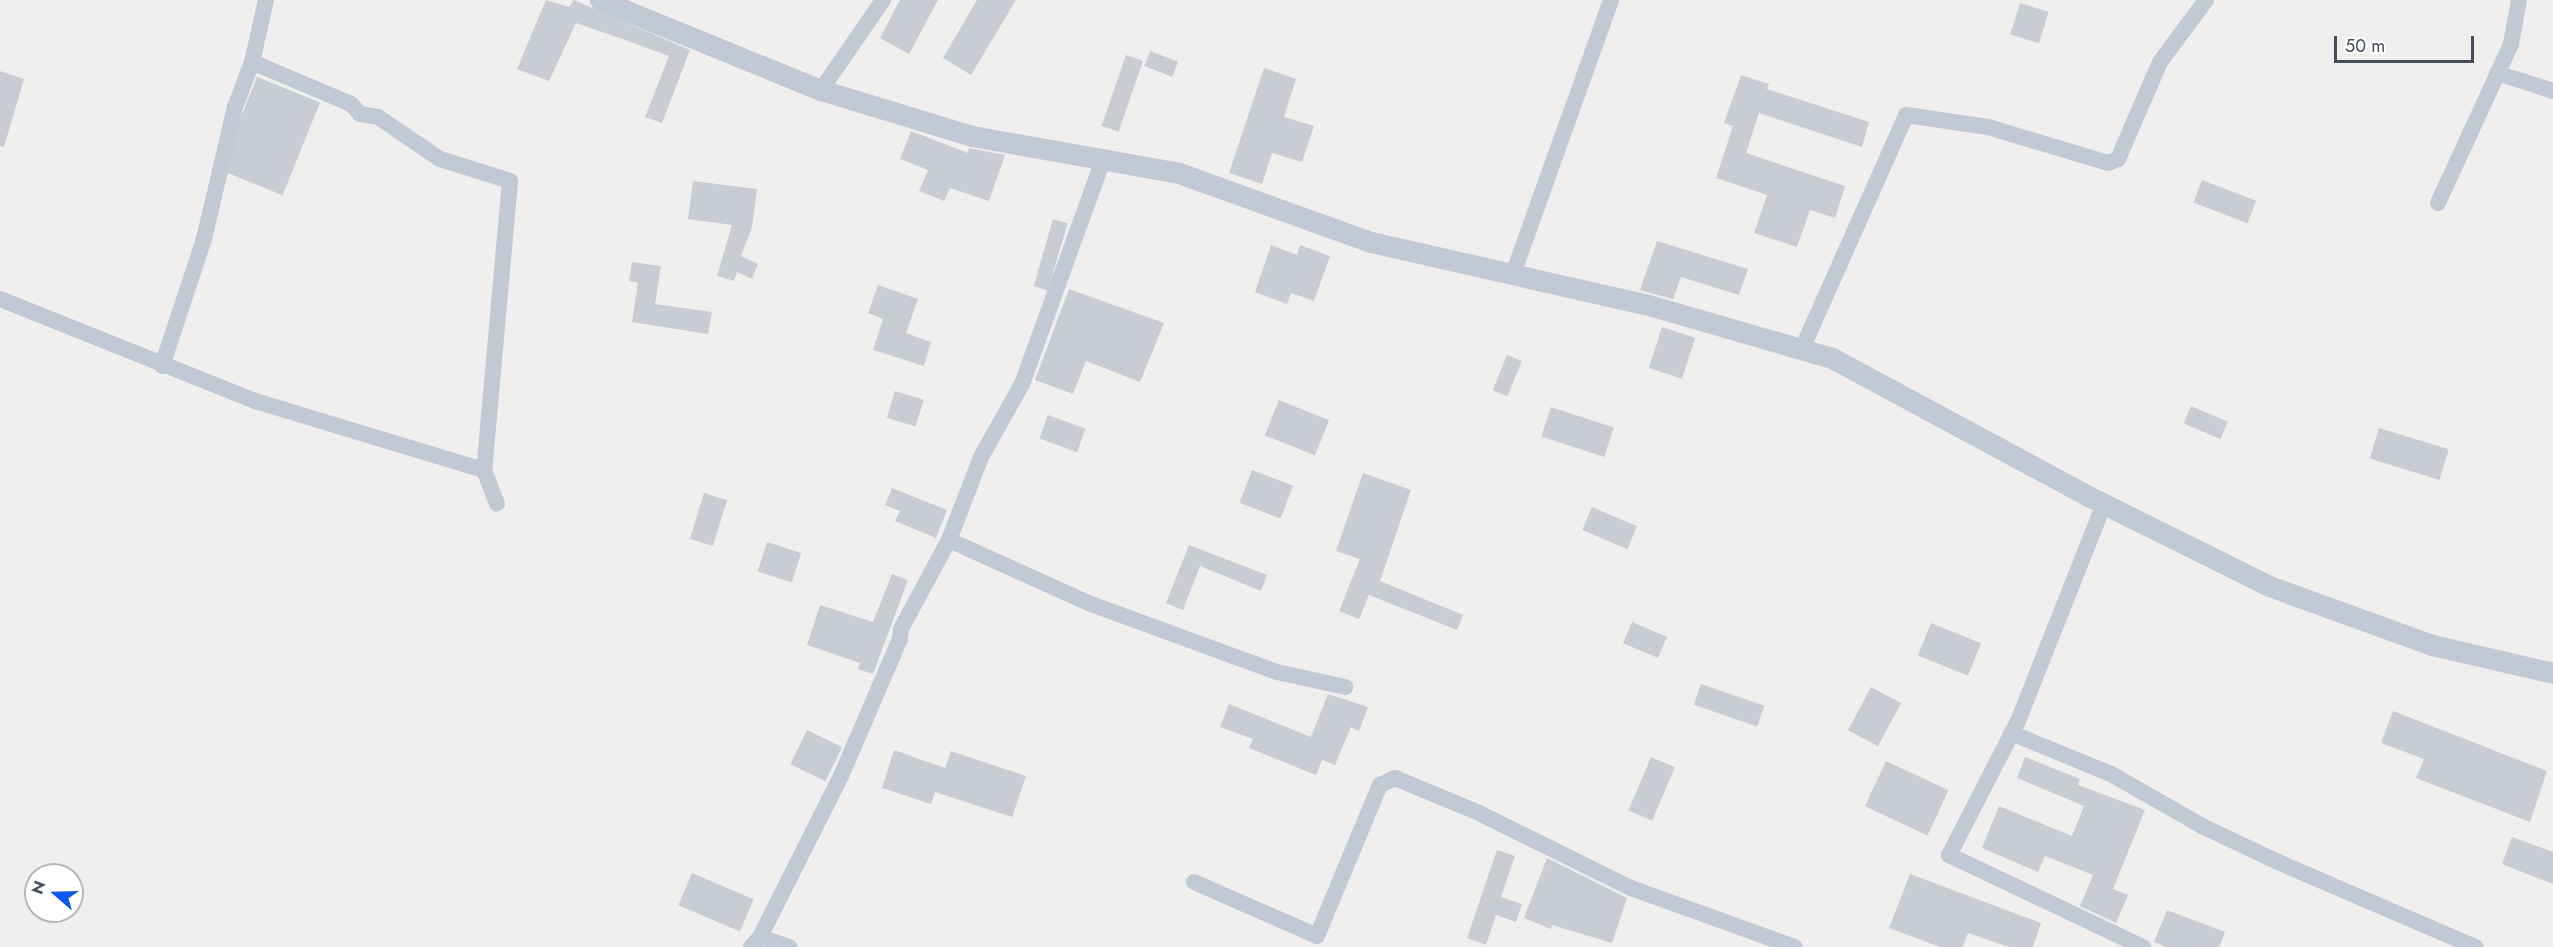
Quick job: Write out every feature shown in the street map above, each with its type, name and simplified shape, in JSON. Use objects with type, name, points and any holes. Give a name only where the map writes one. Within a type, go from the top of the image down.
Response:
[{"type":"street","points":[[162,366],[204,239],[236,107],[252,62],[266,0]]},
{"type":"street","points":[[600,0],[820,90],[972,136],[1179,173],[1371,242],[1645,304],[1832,358],[2104,504],[2269,586],[2432,645],[2553,673]]},
{"type":"street","points":[[820,90],[884,0]]},
{"type":"street","points":[[1513,274],[1611,0]]},
{"type":"street","points":[[1802,349],[1906,115],[1988,127],[2108,164],[2118,159],[2160,62],[2206,0]]},
{"type":"street","points":[[2438,202],[2511,44],[2519,0]]},
{"type":"street","points":[[252,62],[351,104],[360,114],[378,117],[440,159],[510,181],[484,470],[497,504]]},
{"type":"street","points":[[2497,74],[2553,92]]},
{"type":"street","points":[[789,947],[755,942],[841,776],[900,639],[901,629],[949,540],[981,457],[1022,384],[1104,158]]},
{"type":"street","points":[[0,299],[162,366],[255,401],[484,470]]},
{"type":"street","points":[[2104,504],[2012,733],[1949,855],[2143,947]]},
{"type":"street","points":[[949,540],[1091,604],[1277,672],[1345,687]]},
{"type":"street","points":[[2012,733],[2111,774],[2202,826],[2278,862],[2475,947]]},
{"type":"street","points":[[1194,882],[1317,936],[1380,785],[1395,778],[1479,813],[1631,888],[1795,947]]},
{"type":"building","points":[[546,0],[569,7],[574,0],[690,50],[662,123],[645,117],[669,56],[576,23],[549,81],[517,69]]},
{"type":"building","points":[[900,0],[938,0],[909,54],[880,38]]},
{"type":"building","points":[[977,0],[1016,0],[971,75],[943,58]]},
{"type":"building","points":[[2020,3],[2049,12],[2039,43],[2010,35]]},
{"type":"building","points":[[1150,51],[1178,62],[1172,77],[1144,66]]},
{"type":"building","points":[[1126,55],[1143,61],[1119,132],[1102,126]]},
{"type":"building","points":[[1264,68],[1296,79],[1284,117],[1314,126],[1302,162],[1272,153],[1262,184],[1229,173]]},
{"type":"building","points":[[0,71],[24,79],[4,147],[0,146]]},
{"type":"building","points":[[1741,75],[1769,84],[1767,89],[1869,122],[1862,147],[1759,113],[1746,153],[1845,186],[1835,218],[1810,210],[1797,247],[1754,233],[1767,195],[1716,178],[1733,126],[1724,123]]},
{"type":"building","points":[[257,77],[320,102],[283,195],[220,170]]},
{"type":"building","points":[[911,131],[968,153],[969,148],[1005,155],[989,201],[950,188],[944,201],[919,191],[928,170],[900,159]]},
{"type":"building","points":[[2202,180],[2256,201],[2248,223],[2193,202]]},
{"type":"building","points":[[693,181],[757,189],[752,227],[741,256],[758,264],[752,279],[737,272],[734,281],[717,276],[732,225],[688,219]]},
{"type":"building","points":[[1053,219],[1067,223],[1048,290],[1034,286]]},
{"type":"building","points":[[1657,241],[1748,269],[1739,295],[1681,277],[1673,299],[1640,290]]},
{"type":"building","points":[[1271,245],[1297,255],[1300,245],[1330,256],[1314,301],[1291,293],[1287,304],[1255,292]]},
{"type":"building","points":[[632,262],[661,266],[655,304],[712,312],[708,334],[632,322],[638,283],[629,281]]},
{"type":"building","points":[[878,285],[918,299],[906,333],[931,342],[924,366],[873,350],[883,319],[868,313]]},
{"type":"building","points":[[1069,289],[1164,323],[1140,382],[1086,361],[1073,394],[1035,380]]},
{"type":"building","points":[[1662,327],[1695,338],[1682,379],[1649,368]]},
{"type":"building","points":[[1507,355],[1522,361],[1508,396],[1493,390]]},
{"type":"building","points":[[895,391],[924,400],[916,427],[887,418]]},
{"type":"building","points":[[1279,400],[1329,420],[1315,455],[1265,435]]},
{"type":"building","points":[[2191,406],[2228,422],[2220,439],[2184,423]]},
{"type":"building","points":[[1551,407],[1614,427],[1604,457],[1541,436]]},
{"type":"building","points":[[1048,415],[1086,429],[1077,452],[1039,438]]},
{"type":"building","points":[[2379,428],[2449,449],[2439,480],[2370,459]]},
{"type":"building","points":[[1252,470],[1293,486],[1281,518],[1239,503]]},
{"type":"building","points":[[1363,473],[1411,490],[1380,581],[1463,615],[1457,630],[1369,595],[1359,619],[1339,611],[1360,559],[1336,551]]},
{"type":"building","points":[[892,488],[947,510],[936,538],[895,521],[900,511],[885,505]]},
{"type":"building","points":[[704,493],[727,500],[713,546],[690,539]]},
{"type":"building","points":[[1592,507],[1637,526],[1627,549],[1582,530]]},
{"type":"building","points":[[767,542],[801,553],[792,583],[757,571]]},
{"type":"building","points":[[1189,545],[1267,575],[1261,591],[1200,566],[1183,610],[1166,603]]},
{"type":"building","points":[[892,574],[908,580],[873,674],[858,669],[860,663],[807,645],[820,605],[873,622]]},
{"type":"building","points":[[1632,622],[1667,637],[1658,658],[1623,643]]},
{"type":"building","points":[[1931,623],[1981,643],[1968,676],[1918,655]]},
{"type":"building","points":[[1701,684],[1764,706],[1757,727],[1694,705]]},
{"type":"building","points":[[1871,687],[1901,703],[1878,746],[1848,730]]},
{"type":"building","points":[[1328,694],[1368,707],[1359,731],[1351,727],[1335,765],[1322,760],[1316,775],[1249,748],[1253,739],[1220,727],[1229,704],[1311,737]]},
{"type":"building","points":[[2393,711],[2547,771],[2530,822],[2416,778],[2424,759],[2381,743]]},
{"type":"building","points":[[807,730],[842,747],[825,781],[790,764]]},
{"type":"building","points":[[894,750],[945,768],[951,751],[1026,776],[1012,817],[935,792],[931,804],[882,788]]},
{"type":"building","points":[[1651,757],[1675,767],[1652,821],[1628,810]]},
{"type":"building","points":[[2025,757],[2080,779],[2078,785],[2145,810],[2113,889],[2128,895],[2116,923],[2080,906],[2093,875],[2045,856],[2038,872],[1982,848],[1999,806],[2072,836],[2084,806],[2017,778]]},
{"type":"building","points":[[1886,761],[1949,790],[1927,835],[1865,806]]},
{"type":"building","points":[[2512,837],[2553,852],[2553,884],[2502,864]]},
{"type":"building","points":[[1497,850],[1515,856],[1501,897],[1522,904],[1516,922],[1496,915],[1486,945],[1467,938]]},
{"type":"building","points":[[1547,858],[1627,898],[1612,943],[1552,925],[1551,929],[1524,918]]},
{"type":"building","points":[[692,873],[754,899],[740,931],[678,905]]},
{"type":"building","points":[[1910,874],[2041,923],[2033,947],[2009,947],[1968,933],[1963,947],[1940,947],[1889,928]]},
{"type":"building","points":[[2167,910],[2225,932],[2219,947],[2166,947],[2154,942]]}]
